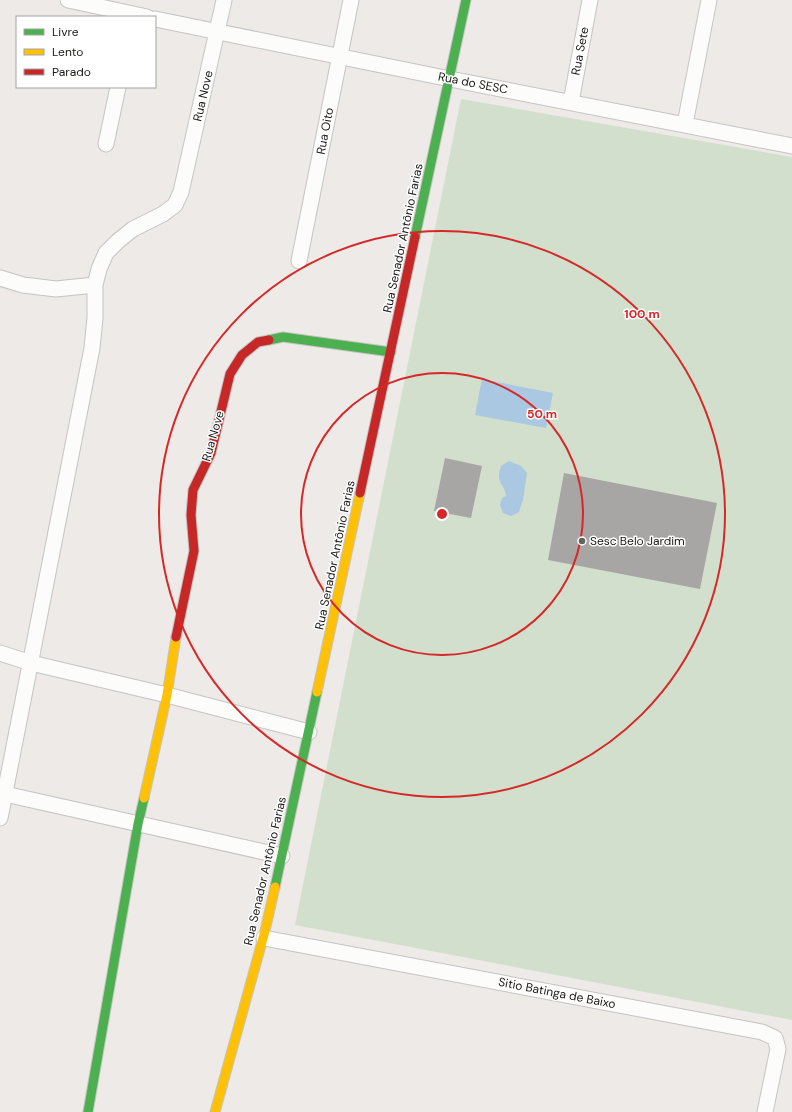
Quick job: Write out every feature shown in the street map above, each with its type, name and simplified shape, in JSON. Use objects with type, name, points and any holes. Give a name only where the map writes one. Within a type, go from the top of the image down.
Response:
[{"type":"street","points":[[68,0],[102,4],[137,16]]},
{"type":"street","name":"Rua Nove","points":[[0,818],[92,348],[95,318],[95,285],[98,269],[106,254],[118,241],[134,229],[163,214],[175,205],[181,192],[224,0]]},
{"type":"street","name":"Rua Oito","points":[[299,261],[351,0]]},
{"type":"street","name":"Rua Senador Antônio Farias","points":[[215,1112],[264,938],[466,0]]},
{"type":"street","name":"Rua Sete","points":[[570,102],[590,0]]},
{"type":"street","points":[[685,124],[709,0]]},
{"type":"street","name":"Rua do SESC","points":[[156,19],[792,146]]},
{"type":"street","points":[[106,144],[118,88]]},
{"type":"street","points":[[0,278],[23,285],[56,289],[95,285]]},
{"type":"street","name":"Rua Nove","points":[[88,1112],[138,824],[168,695],[175,644],[194,551],[190,515],[193,490],[211,453],[230,374],[242,355],[258,342],[283,337],[391,352]]},
{"type":"street","points":[[0,653],[31,663],[168,695],[309,732]]},
{"type":"street","points":[[5,794],[282,856]]},
{"type":"street","name":"Sitio Batinga de Baixo","points":[[264,938],[762,1032],[775,1038],[778,1049],[765,1112]]},
{"type":"green space","name":"Sesc Belo Jardim","points":[[461,99],[792,157],[792,1020],[295,925]]},
{"type":"water","points":[[482,379],[553,393],[546,428],[475,415]]},
{"type":"water","points":[[509,461],[521,466],[527,473],[523,500],[519,512],[511,516],[503,513],[500,505],[502,498],[506,496],[504,488],[499,480],[501,466]]},
{"type":"building","points":[[445,458],[482,466],[471,518],[434,511]]},
{"type":"building","points":[[564,473],[717,503],[700,589],[548,560]]},
{"type":"traffic: fast","points":[[415,237],[466,0]]},
{"type":"traffic: fast","points":[[269,340],[283,337],[391,352]]},
{"type":"traffic: fast","points":[[275,887],[317,692]]},
{"type":"traffic: fast","points":[[88,1112],[138,824],[144,798]]},
{"type":"traffic: slow","points":[[317,692],[360,493]]},
{"type":"traffic: slow","points":[[144,798],[167,695],[176,637]]},
{"type":"traffic: slow","points":[[215,1112],[265,931],[275,887]]},
{"type":"traffic: jam","points":[[360,493],[415,237]]},
{"type":"traffic: jam","points":[[176,637],[194,551],[191,515],[193,490],[211,453],[230,374],[242,355],[258,342],[269,340]]},
{"type":"place","name":"Sesc Belo Jardim","points":[[582,541]]}]
